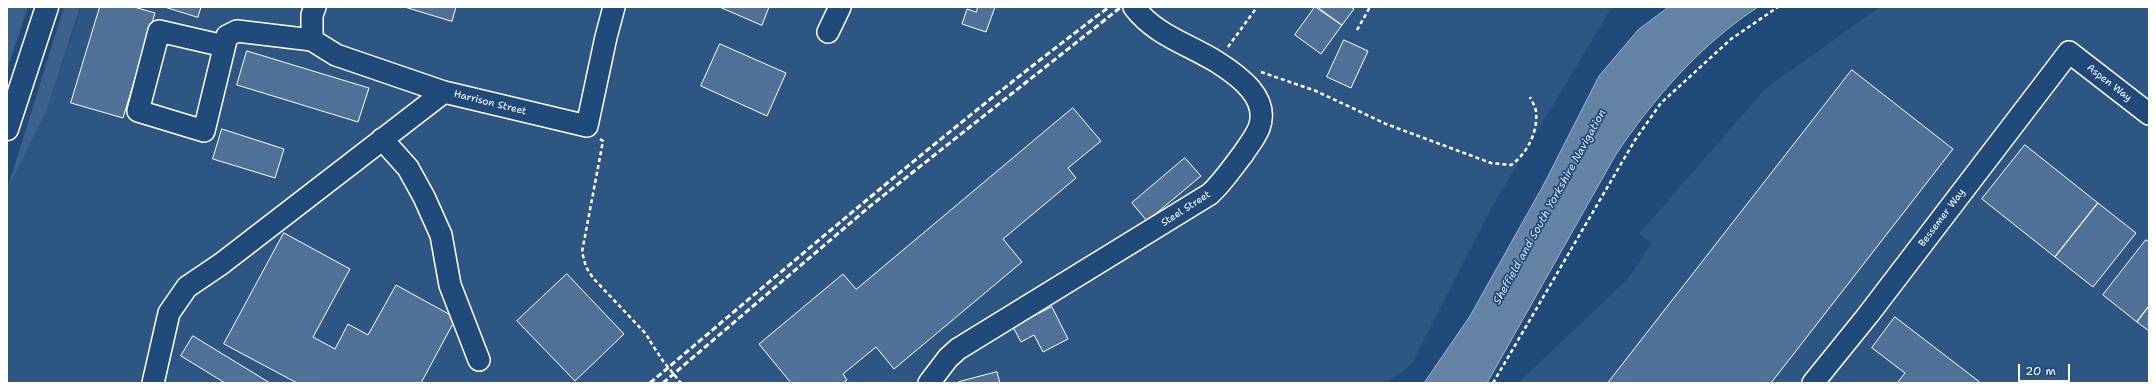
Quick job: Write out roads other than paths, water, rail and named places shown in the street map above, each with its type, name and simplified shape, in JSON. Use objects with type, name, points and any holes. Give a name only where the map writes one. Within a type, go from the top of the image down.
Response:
[{"type":"main road","points":[[7,129],[47,7]]},
{"type":"street","points":[[224,46],[159,31],[138,111],[204,131],[224,46],[226,36],[237,31],[312,40],[312,15],[315,7]]},
{"type":"street","name":"Harrison Street","points":[[312,40],[336,55],[444,92],[587,126],[614,7]]},
{"type":"street","points":[[828,32],[840,7]]},
{"type":"street","name":"Steel Street","points":[[936,379],[958,349],[1210,194],[1223,181],[1254,139],[1259,128],[1261,116],[1256,95],[1239,78],[1217,62],[1150,25],[1134,7]]},
{"type":"street","name":"Aspen Way","points":[[2069,52],[2149,114]]},
{"type":"street","name":"Bessemer Way","points":[[1813,383],[1868,315],[2069,52]]},
{"type":"street","points":[[153,383],[169,313],[187,287],[221,264],[444,92]]},
{"type":"street","points":[[382,140],[408,168],[438,229],[450,285],[479,360]]},
{"type":"water","name":"Sheffield and South Yorkshire Navigation","points":[[1669,7],[1758,7],[1717,38],[1697,56],[1661,94],[1629,135],[1615,156],[1487,383],[1424,383],[1470,316],[1544,184],[1599,76],[1638,30]]},
{"type":"railway","points":[[650,383],[934,145],[1109,7]]},
{"type":"railway","points":[[663,383],[869,207],[1121,7]]}]
